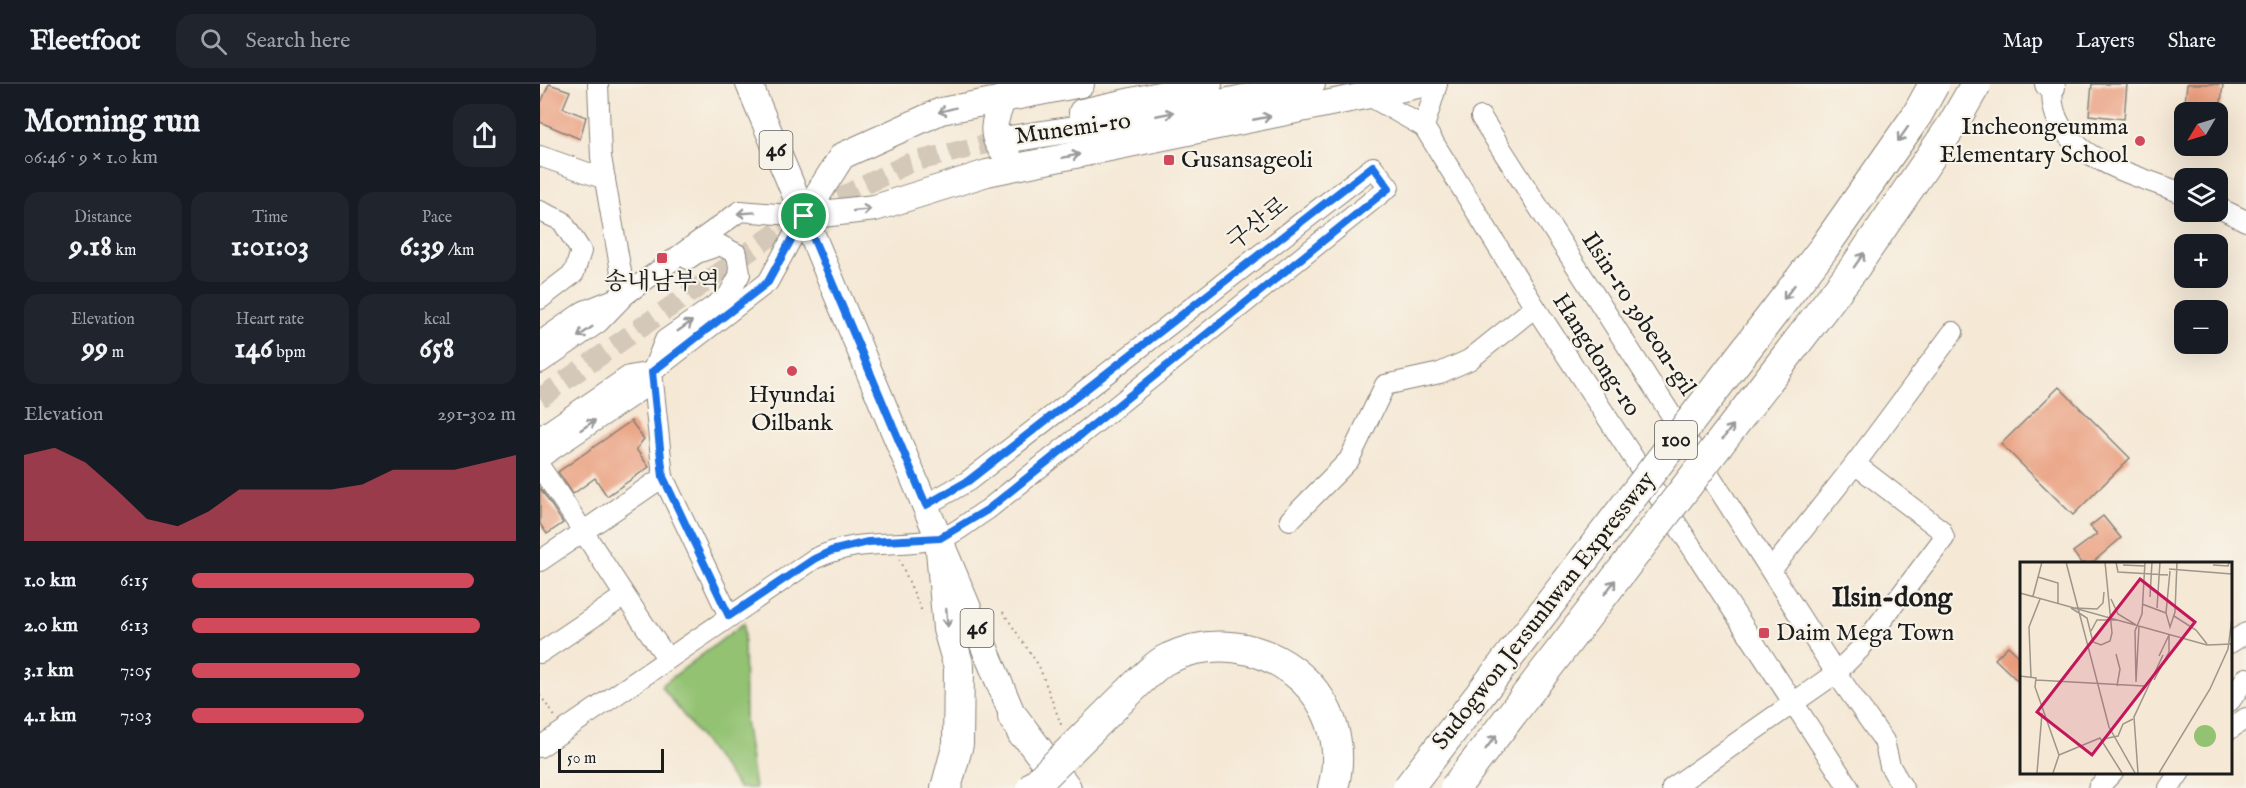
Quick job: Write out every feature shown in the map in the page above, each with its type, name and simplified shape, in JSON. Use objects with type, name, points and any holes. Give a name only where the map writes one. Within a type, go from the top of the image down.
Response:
[{"type":"highway","name":"Sudogwon Je1sunhwan Expressway","points":[[1408,788],[1822,249],[1917,115],[1934,84]]},
{"type":"highway","name":"Sudogwon Je1sunhwan Expressway","points":[[1455,788],[1855,267],[1953,124],[1976,84]]},
{"type":"highway","points":[[940,538],[948,629],[959,667],[958,744],[946,788]]},
{"type":"highway","points":[[1051,788],[1167,659],[1196,649],[1229,646],[1260,652],[1289,667],[1314,690],[1331,722],[1336,749],[1333,788]]},
{"type":"highway","points":[[1032,788],[1147,683],[1198,661],[1228,658],[1257,664],[1280,676],[1302,699],[1318,726],[1322,752],[1322,778],[1318,788]]},
{"type":"highway","points":[[1014,717],[1066,788]]},
{"type":"main road","name":"46","points":[[749,84],[1043,788]]},
{"type":"main road","points":[[804,216],[842,156],[941,111],[1004,97],[1081,84]]},
{"type":"main road","name":"Munemi-ro","points":[[1209,84],[1035,123],[1003,140],[1141,119],[1312,84]]},
{"type":"main road","points":[[804,216],[875,208],[987,173],[1423,84]]},
{"type":"main road","points":[[1004,97],[992,123],[998,146],[1009,155],[1033,163]]},
{"type":"street","points":[[598,84],[601,157],[624,295]]},
{"type":"street","points":[[1424,127],[1437,84]]},
{"type":"street","points":[[2051,85],[2053,107],[2059,123],[2068,139],[2083,152],[2174,190]]},
{"type":"street","name":"Hangdong-ro","points":[[1371,96],[1424,127],[1535,307],[1849,788]]},
{"type":"street","name":"Ilsin-ro 39beon-gil","points":[[1481,117],[1772,569],[1836,673],[1884,741],[1890,766],[1903,788]]},
{"type":"street","points":[[540,156],[605,179]]},
{"type":"street","name":"구산로","points":[[926,505],[968,481],[1373,166],[1389,188],[987,510],[940,538]]},
{"type":"street","points":[[540,211],[562,221],[580,251],[574,273],[540,299]]},
{"type":"street","points":[[540,363],[597,323],[624,295],[740,211],[804,216],[768,282],[652,372],[629,376],[540,437]]},
{"type":"street","points":[[2228,212],[2246,221]]},
{"type":"street","points":[[540,342],[584,311],[624,295],[643,293],[697,253],[720,245],[737,254],[741,274],[728,296],[665,340],[652,372],[638,392],[540,458]]},
{"type":"street","points":[[1290,520],[1349,460],[1385,385],[1440,373],[1470,360],[1535,307]]},
{"type":"street","points":[[1772,569],[1855,464],[1953,332]]},
{"type":"street","points":[[652,372],[663,477],[729,616]]},
{"type":"street","points":[[1672,788],[1836,673],[1860,649],[1944,538],[1941,530],[1855,464]]},
{"type":"street","points":[[540,467],[584,531],[623,597],[668,658]]},
{"type":"street","points":[[540,561],[663,477]]},
{"type":"street","points":[[540,747],[814,559],[831,551],[868,542],[940,538]]},
{"type":"street","points":[[540,653],[623,597]]},
{"type":"street","points":[[2231,642],[2246,633]]},
{"type":"street","points":[[2231,698],[2246,678]]},
{"type":"street","points":[[2231,728],[2246,717]]},
{"type":"street","points":[[2098,788],[2111,773]]},
{"type":"street","points":[[2169,788],[2179,773]]},
{"type":"path","points":[[892,541],[927,624]]},
{"type":"path","points":[[1004,612],[1039,666],[1064,732]]},
{"type":"path","points":[[540,695],[564,730]]},
{"type":"green space","points":[[744,623],[745,720],[755,788],[739,788],[661,686]]},
{"type":"building","points":[[549,84],[570,91],[563,108],[586,117],[580,139],[540,122],[540,105]]},
{"type":"building","points":[[2092,84],[2127,84],[2124,119],[2089,115]]},
{"type":"building","points":[[2187,84],[2223,84],[2221,102],[2185,102]]},
{"type":"building","points":[[2059,387],[2130,458],[2073,515],[2001,444]]},
{"type":"building","points":[[631,421],[644,439],[636,449],[649,467],[607,496],[595,478],[573,494],[558,472]]},
{"type":"building","points":[[540,488],[563,523],[547,534],[540,524]]},
{"type":"building","points":[[2103,516],[2121,538],[2093,562],[2080,562],[2073,552],[2097,534],[2090,526]]},
{"type":"building","points":[[2008,646],[2020,657],[2020,683],[1995,659]]},
{"type":"tunnel","points":[[540,398],[793,221],[909,163],[1003,140]]},
{"type":"place","name":"Incheongeumma Elementary School","points":[[2140,141]]},
{"type":"place","name":"Gusansageoli","points":[[1169,160]]},
{"type":"place","name":"송내남부역","points":[[662,258]]},
{"type":"place","name":"Hyundai Oilbank","points":[[792,371]]},
{"type":"place","name":"Daim Mega Town","points":[[1764,633]]},
{"type":"district","name":"Ilsin-dong","points":[[1892,599]]},
{"type":"route","points":[[1373,166],[1389,188],[987,510],[940,538],[868,542],[831,551],[814,559],[729,616],[663,477],[652,372],[768,282],[804,216],[926,505],[968,481],[1373,166]]}]
